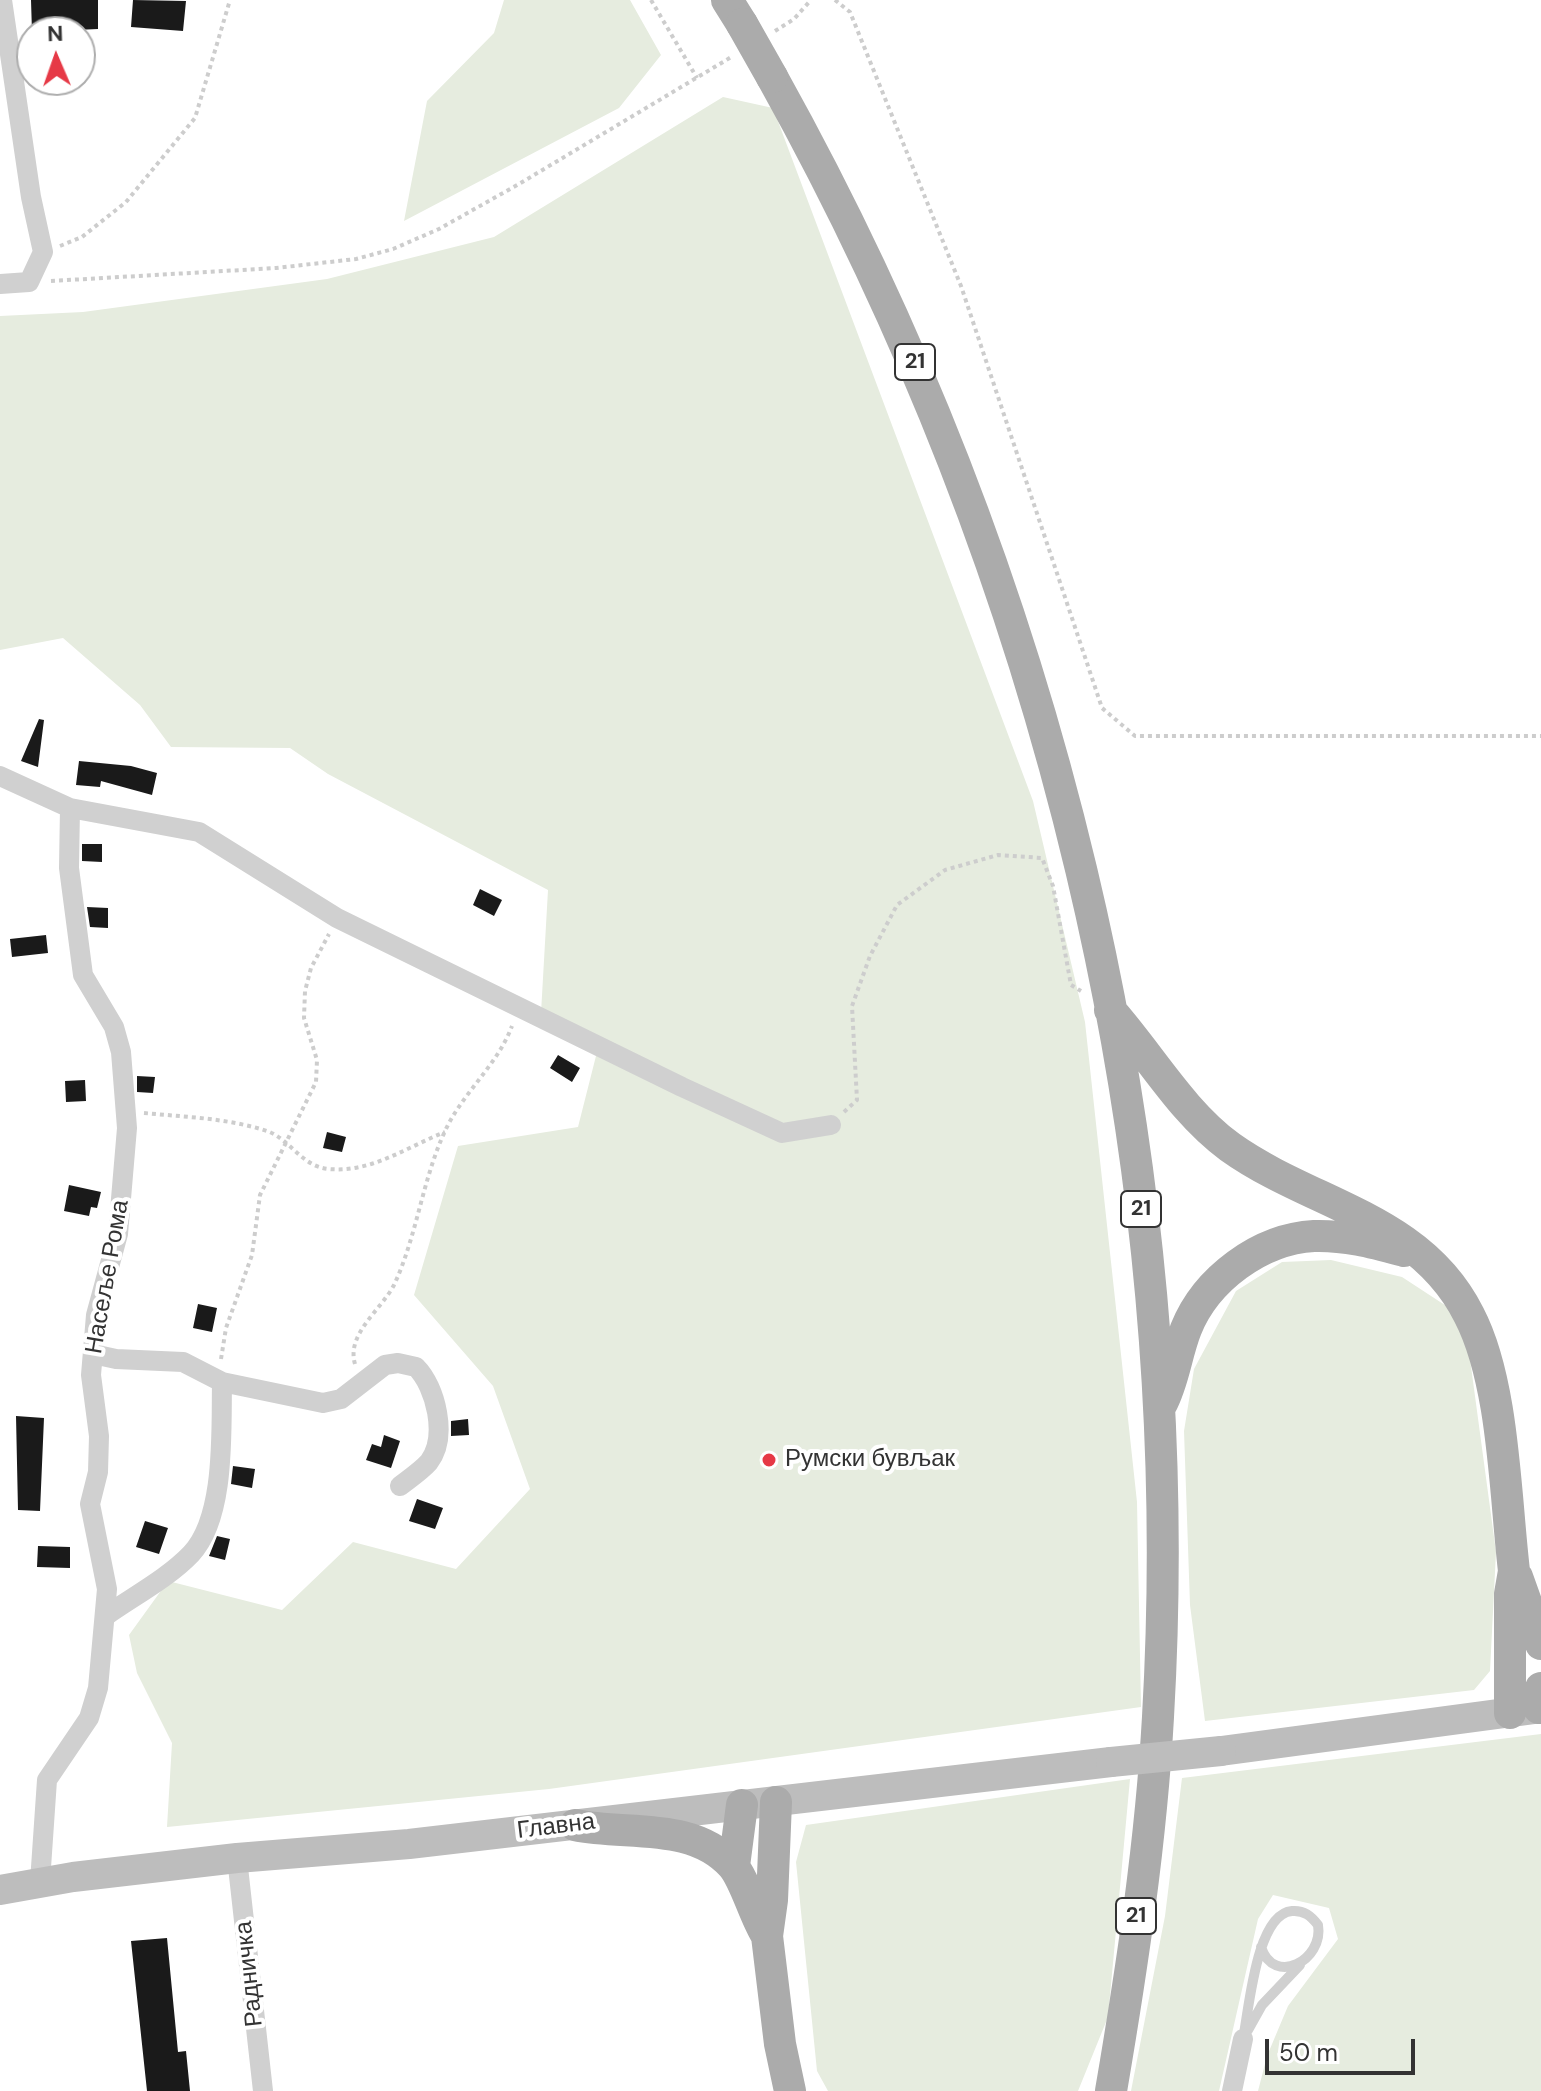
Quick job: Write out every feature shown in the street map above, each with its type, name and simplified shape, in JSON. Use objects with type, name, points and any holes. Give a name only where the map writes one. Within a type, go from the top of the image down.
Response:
[{"type":"main road","name":"21","points":[[746,27],[816,156],[903,334],[985,539],[1026,660],[1072,829],[1110,1010],[1137,1166],[1161,1480],[1158,1712],[1152,1796],[1111,2091]]},
{"type":"main road","points":[[1110,1010],[1187,1106],[1231,1147],[1267,1169],[1379,1222],[1440,1274],[1459,1298],[1482,1348],[1495,1407],[1514,1571],[1541,1641]]},
{"type":"main road","points":[[1157,1410],[1169,1388],[1185,1331],[1197,1309],[1229,1272],[1255,1254],[1283,1242],[1314,1236],[1369,1241],[1415,1253]]},
{"type":"main road","points":[[1514,1571],[1510,1594],[1533,1704]]},
{"type":"main road","name":"Главна","points":[[0,1890],[40,1882],[237,1858],[409,1844],[1221,1751],[1533,1704]]},
{"type":"main road","points":[[776,1802],[772,1900],[767,1936],[780,2044],[790,2091]]},
{"type":"main road","points":[[734,1866],[742,1805]]},
{"type":"main road","points":[[575,1825],[616,1832],[657,1831],[678,1835],[710,1849],[734,1866],[767,1936]]},
{"type":"main road","points":[[1097,2091],[1120,2037]]},
{"type":"street","points":[[0,284],[29,282],[43,252],[31,197],[2,0]]},
{"type":"street","points":[[0,776],[70,808],[105,817],[157,822],[199,832],[337,918],[782,1133],[831,1125]]},
{"type":"street","name":"Насеље Рома","points":[[40,1882],[47,1780],[89,1718],[98,1688],[107,1615],[103,1561],[92,1526],[90,1504],[98,1472],[99,1436],[91,1375],[96,1315],[118,1234],[125,1177],[126,1111],[121,1052],[114,1027],[83,975],[69,868],[70,808]]},
{"type":"street","points":[[93,1354],[125,1360],[183,1362],[222,1382],[323,1403],[341,1399],[385,1365],[398,1363],[416,1367],[432,1391],[436,1445],[429,1461],[400,1486]]},
{"type":"street","points":[[107,1615],[182,1562],[202,1537],[212,1513],[221,1449],[222,1382]]},
{"type":"street","name":"Радничка","points":[[237,1858],[263,2091]]},
{"type":"street","points":[[1232,2091],[1243,2039]]},
{"type":"lane","points":[[1304,1912],[1318,1925],[1320,1934],[1315,1948],[1262,2005],[1243,2039],[1261,1947],[1268,1929],[1281,1914],[1304,1912]]},
{"type":"lane","points":[[1261,1947],[1263,1955],[1274,1964],[1293,1967],[1302,1963]]},
{"type":"path","points":[[43,252],[82,237],[126,202],[195,118],[230,0]]},
{"type":"path","points":[[651,0],[697,78]]},
{"type":"path","points":[[29,282],[276,268],[356,259],[393,249],[439,229],[697,78],[746,27],[794,19],[811,0]]},
{"type":"path","points":[[835,0],[850,12],[961,286],[1102,708],[1135,736],[1541,736]]},
{"type":"path","points":[[831,1125],[857,1100],[852,1006],[870,956],[897,905],[945,870],[998,855],[1042,858],[1053,886],[1071,985],[1110,1010]]},
{"type":"path","points":[[222,1382],[220,1347],[252,1255],[260,1195],[316,1082],[317,1060],[304,1018],[305,991],[311,968],[337,918]]},
{"type":"path","points":[[361,1381],[353,1355],[356,1339],[394,1284],[446,1132],[504,1049],[520,1006]]},
{"type":"path","points":[[126,1111],[216,1119],[270,1132],[306,1161],[325,1169],[365,1167],[446,1132]]},
{"type":"shaded area","points":[[504,0],[630,0],[661,55],[619,108],[404,221],[427,101],[494,33]]},
{"type":"shaded area","points":[[723,97],[773,108],[1033,801],[1085,1022],[1137,1502],[1141,1707],[549,1789],[167,1827],[172,1743],[137,1673],[129,1635],[168,1581],[282,1610],[353,1542],[456,1569],[530,1489],[493,1386],[414,1295],[458,1146],[578,1127],[597,1052],[541,1013],[548,890],[328,774],[290,748],[171,747],[140,705],[63,638],[0,650],[0,316],[83,312],[327,279],[494,237]]},
{"type":"shaded area","points":[[1331,1260],[1402,1277],[1454,1311],[1470,1359],[1496,1552],[1490,1671],[1474,1690],[1205,1721],[1190,1605],[1184,1431],[1194,1369],[1236,1291],[1282,1262]]},
{"type":"shaded area","points":[[1541,1734],[1541,2091],[1258,2091],[1267,2056],[1288,2006],[1338,1939],[1329,1908],[1273,1895],[1258,1919],[1219,2091],[1131,2091],[1165,1916],[1182,1778]]},
{"type":"shaded area","points":[[1130,1779],[1108,2017],[1078,2091],[828,2091],[817,2071],[796,1862],[806,1825]]},
{"type":"building","points":[[31,0],[98,0],[98,29],[96,16],[32,16]]},
{"type":"building","points":[[133,0],[186,1],[183,31],[131,27]]},
{"type":"building","points":[[39,719],[44,720],[38,767],[21,761]]},
{"type":"building","points":[[79,761],[131,766],[157,773],[152,795],[101,781],[100,787],[76,785]]},
{"type":"building","points":[[82,844],[102,844],[102,862],[82,861]]},
{"type":"building","points":[[480,889],[502,900],[494,916],[473,905]]},
{"type":"building","points":[[87,907],[108,908],[108,928],[90,927]]},
{"type":"building","points":[[46,935],[48,953],[12,957],[10,939]]},
{"type":"building","points":[[558,1055],[580,1068],[572,1082],[550,1068]]},
{"type":"building","points":[[137,1076],[155,1077],[153,1093],[137,1092]]},
{"type":"building","points":[[85,1080],[86,1101],[66,1102],[65,1081]]},
{"type":"building","points":[[327,1132],[346,1137],[342,1152],[323,1148]]},
{"type":"building","points":[[69,1185],[101,1192],[97,1208],[91,1207],[89,1216],[64,1211]]},
{"type":"building","points":[[198,1304],[217,1308],[212,1332],[193,1328]]},
{"type":"building","points":[[16,1416],[44,1418],[40,1511],[18,1510]]},
{"type":"building","points":[[468,1419],[469,1435],[451,1436],[451,1421]]},
{"type":"building","points":[[384,1435],[400,1441],[391,1468],[366,1460],[372,1444],[381,1447]]},
{"type":"building","points":[[233,1466],[255,1469],[252,1488],[231,1484]]},
{"type":"building","points":[[417,1499],[443,1508],[435,1529],[409,1521]]},
{"type":"building","points":[[145,1521],[168,1528],[159,1554],[136,1547]]},
{"type":"building","points":[[217,1536],[230,1539],[225,1560],[209,1556]]},
{"type":"building","points":[[38,1546],[70,1547],[70,1568],[37,1567]]},
{"type":"building","points":[[167,1938],[178,2052],[186,2051],[190,2091],[147,2091],[131,1941]]},
{"type":"place","name":"Румски бувљак","points":[[769,1460]]}]
